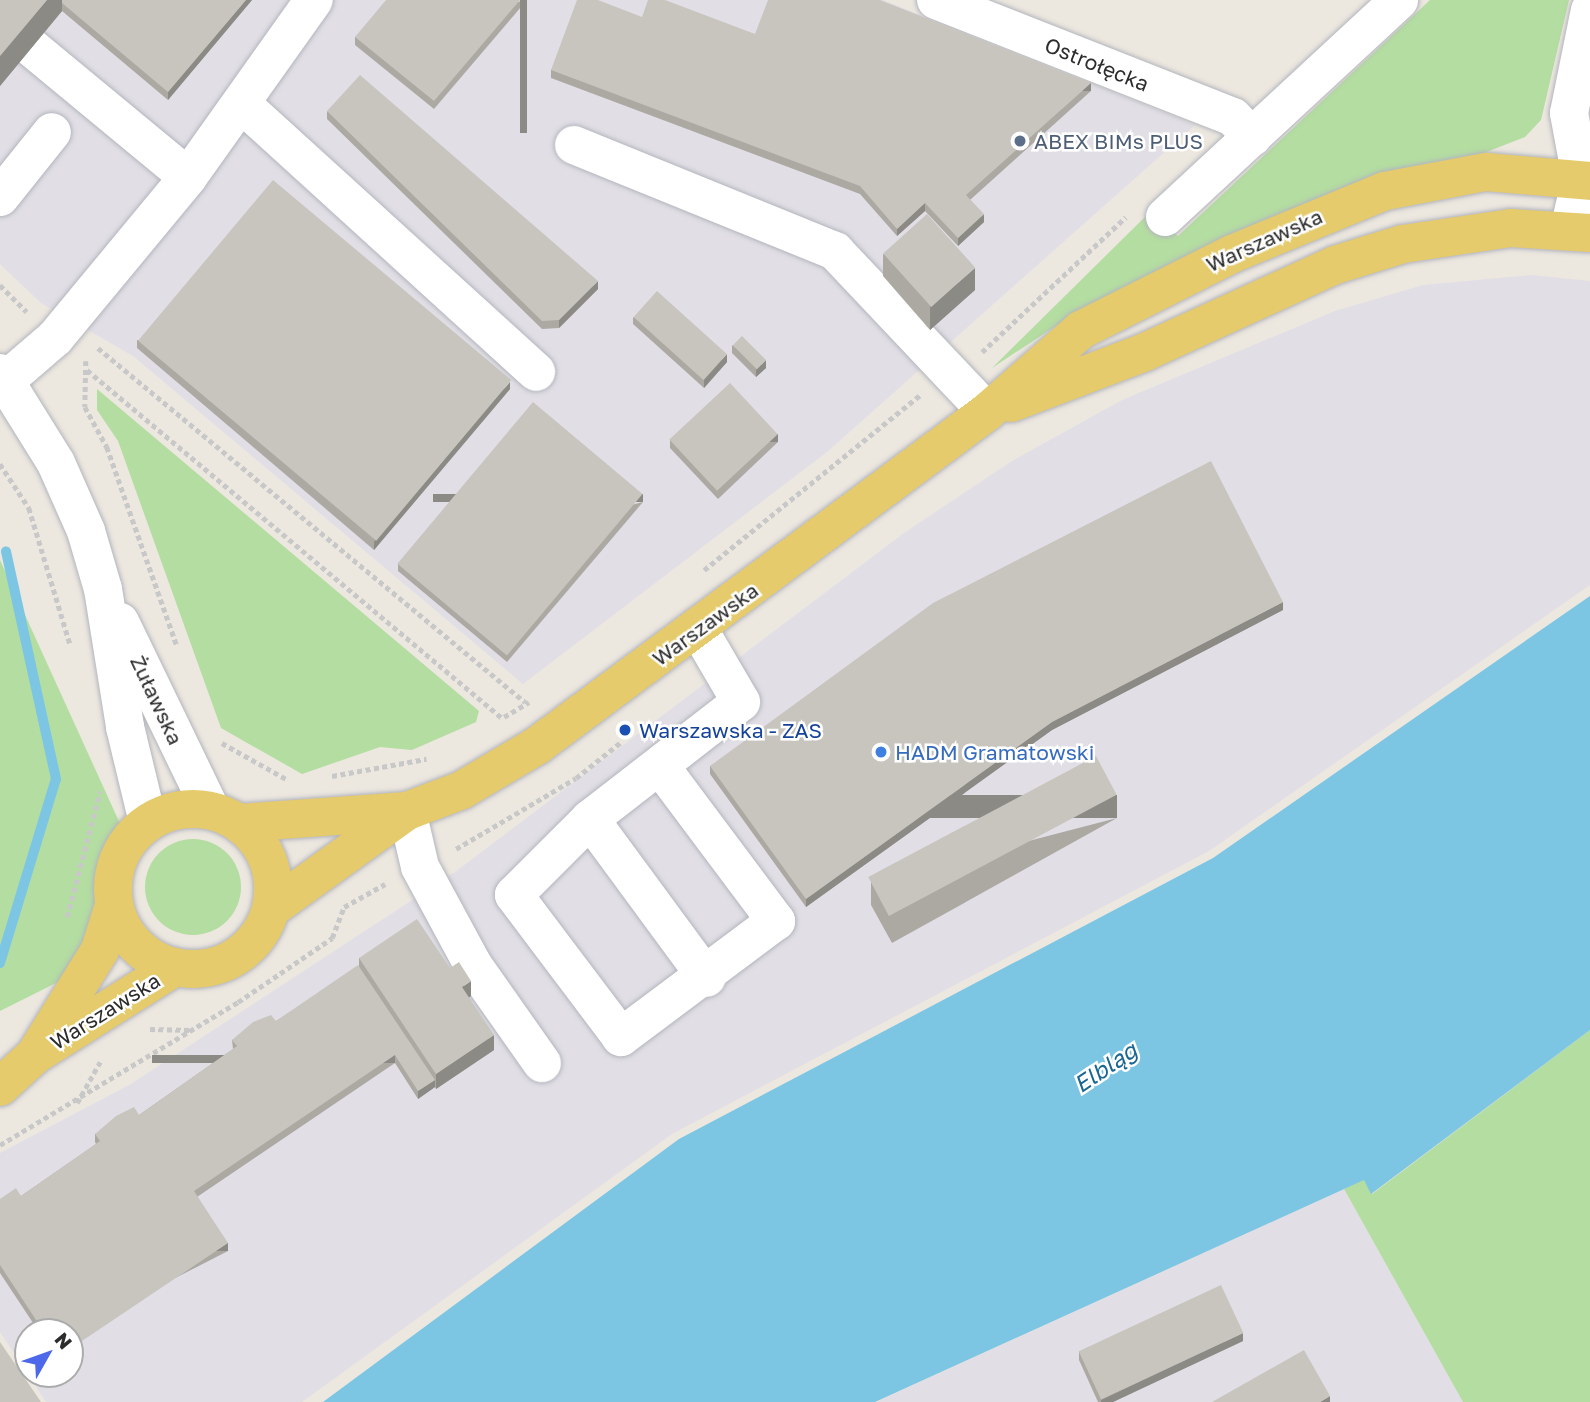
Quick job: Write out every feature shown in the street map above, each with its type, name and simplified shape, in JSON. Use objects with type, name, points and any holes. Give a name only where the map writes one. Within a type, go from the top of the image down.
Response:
[{"type":"main road","name":"Warszawska","points":[[272,908],[407,811],[462,790],[538,745],[699,630],[987,412],[1081,330],[1312,218],[1453,176],[1515,171],[1587,175]]},
{"type":"main road","name":"Warszawska","points":[[987,412],[1144,352],[1335,265],[1452,236],[1579,231]]},
{"type":"main road","name":"Warszawska","points":[[225,817],[407,811]]},
{"type":"main road","points":[[169,812],[225,817],[268,863],[272,908],[260,934],[242,952],[198,969],[174,967],[134,943],[114,905],[119,856],[148,822],[169,812]]},
{"type":"main road","name":"Warszawska","points":[[35,1055],[100,950],[114,905]]},
{"type":"main road","name":"Warszawska","points":[[0,1087],[35,1055],[174,967]]},
{"type":"street","points":[[3,377],[55,338],[188,177],[244,106],[314,0]]},
{"type":"street","name":"Ostrołęcka","points":[[936,0],[1233,117],[1252,136]]},
{"type":"street","points":[[1165,217],[1399,0]]},
{"type":"street","name":"Warszawska","points":[[1579,231],[1587,175],[1569,113],[1590,10]]},
{"type":"street","points":[[32,48],[188,177]]},
{"type":"street","points":[[244,106],[536,372]]},
{"type":"street","points":[[0,197],[52,132]]},
{"type":"street","points":[[574,145],[835,251],[987,412]]},
{"type":"street","name":"Żuławska","points":[[3,377],[56,463],[103,589],[225,817]]},
{"type":"street","name":"Żuławska","points":[[103,589],[125,727],[148,822]]},
{"type":"street","points":[[660,766],[776,921],[707,978],[621,1037],[514,895],[590,819],[741,702],[699,630]]},
{"type":"street","points":[[407,811],[420,867],[473,965],[542,1063]]},
{"type":"street","points":[[590,819],[707,978]]},
{"type":"path","points":[[0,285],[55,338],[108,352],[525,702],[494,724]]},
{"type":"path","points":[[180,655],[116,471],[85,407],[87,369],[502,718]]},
{"type":"path","points":[[0,464],[29,508],[73,655]]},
{"type":"path","points":[[210,735],[301,786]]},
{"type":"path","points":[[0,1145],[77,1104],[332,937],[344,907],[492,831],[629,737]]},
{"type":"path","points":[[320,780],[374,764],[435,757]]},
{"type":"path","points":[[77,1104],[108,1049]]},
{"type":"shaded area","points":[[0,0],[883,0],[1195,125],[827,452],[523,684],[133,356],[41,303],[0,264]]},
{"type":"shaded area","points":[[1532,275],[1590,281],[1590,585],[1209,851],[672,1134],[302,1402],[46,1402],[37,1388],[84,1388],[84,1318],[14,1318],[14,1353],[0,1332],[0,1153],[131,1084],[455,872],[904,533],[1012,461],[1122,400],[1335,311],[1423,285]]},
{"type":"shaded area","points":[[1344,1189],[1463,1402],[876,1402]]},
{"type":"green space","points":[[1430,0],[1569,0],[1541,120],[1525,137],[1080,310],[992,368],[1151,211],[1178,236]]},
{"type":"green space","points":[[97,389],[479,711],[476,722],[412,750],[380,747],[302,774],[221,728],[118,441],[97,410]]},
{"type":"green space","points":[[0,560],[122,828],[76,973],[0,1011]]},
{"type":"green space","points":[[193,839],[211,843],[227,853],[237,869],[241,887],[237,905],[227,921],[211,931],[193,935],[175,931],[159,921],[149,905],[145,887],[149,869],[159,853],[175,843]]},
{"type":"green space","points":[[1590,1030],[1590,1402],[1463,1402],[1344,1189],[1365,1179],[1372,1194]]},
{"type":"water","name":"Elbląg","points":[[1590,596],[1590,1030],[1371,1194],[1364,1180],[875,1402],[323,1402],[679,1139],[1213,858]]},
{"type":"building","points":[[0,0],[47,0],[0,56]]},
{"type":"building","points":[[62,0],[246,0],[168,92],[62,3]]},
{"type":"building","points":[[386,0],[520,0],[434,101],[355,37]]},
{"type":"building","points":[[577,0],[598,0],[642,17],[648,0],[665,0],[755,34],[768,0],[880,0],[1091,83],[966,195],[984,214],[958,238],[925,203],[897,229],[860,186],[551,70]]},
{"type":"building","points":[[360,75],[598,281],[559,320],[542,321],[327,111]]},
{"type":"building","points":[[273,180],[511,380],[376,541],[138,341]]},
{"type":"building","points":[[927,214],[975,268],[931,307],[883,253]]},
{"type":"building","points":[[657,291],[727,354],[703,380],[634,317]]},
{"type":"building","points":[[742,336],[766,360],[757,369],[733,345]]},
{"type":"building","points":[[730,383],[778,434],[717,491],[669,440]]},
{"type":"building","points":[[533,402],[643,494],[507,656],[397,564]]},
{"type":"building","points":[[1211,461],[1283,602],[1052,722],[806,899],[710,766],[933,603]]},
{"type":"building","points":[[1096,756],[1117,795],[889,916],[868,877]]},
{"type":"building","points":[[417,919],[450,968],[459,962],[471,981],[462,987],[494,1035],[436,1074],[359,958]]},
{"type":"building","points":[[358,965],[435,1080],[418,1091],[395,1055],[194,1191],[228,1243],[84,1340],[84,1318],[35,1318],[0,1265],[0,1199],[16,1188],[21,1196],[100,1141],[95,1134],[116,1116],[134,1107],[139,1115],[237,1046],[232,1040],[253,1022],[271,1015],[276,1021]]},
{"type":"building","points":[[1221,1285],[1243,1333],[1101,1399],[1079,1351]]},
{"type":"building","points":[[0,1342],[14,1362],[14,1388],[31,1388],[41,1402],[0,1402]]},
{"type":"building","points":[[1304,1350],[1330,1396],[1320,1402],[1212,1402]]},
{"type":"waterway","points":[[0,963],[56,779],[6,551]]},
{"type":"place","name":"ABEX BIMs PLUS","points":[[1020,141]]},
{"type":"place","name":"Warszawska - ZAS","points":[[625,730]]},
{"type":"place","name":"HADM Gramatowski","points":[[881,752]]}]
